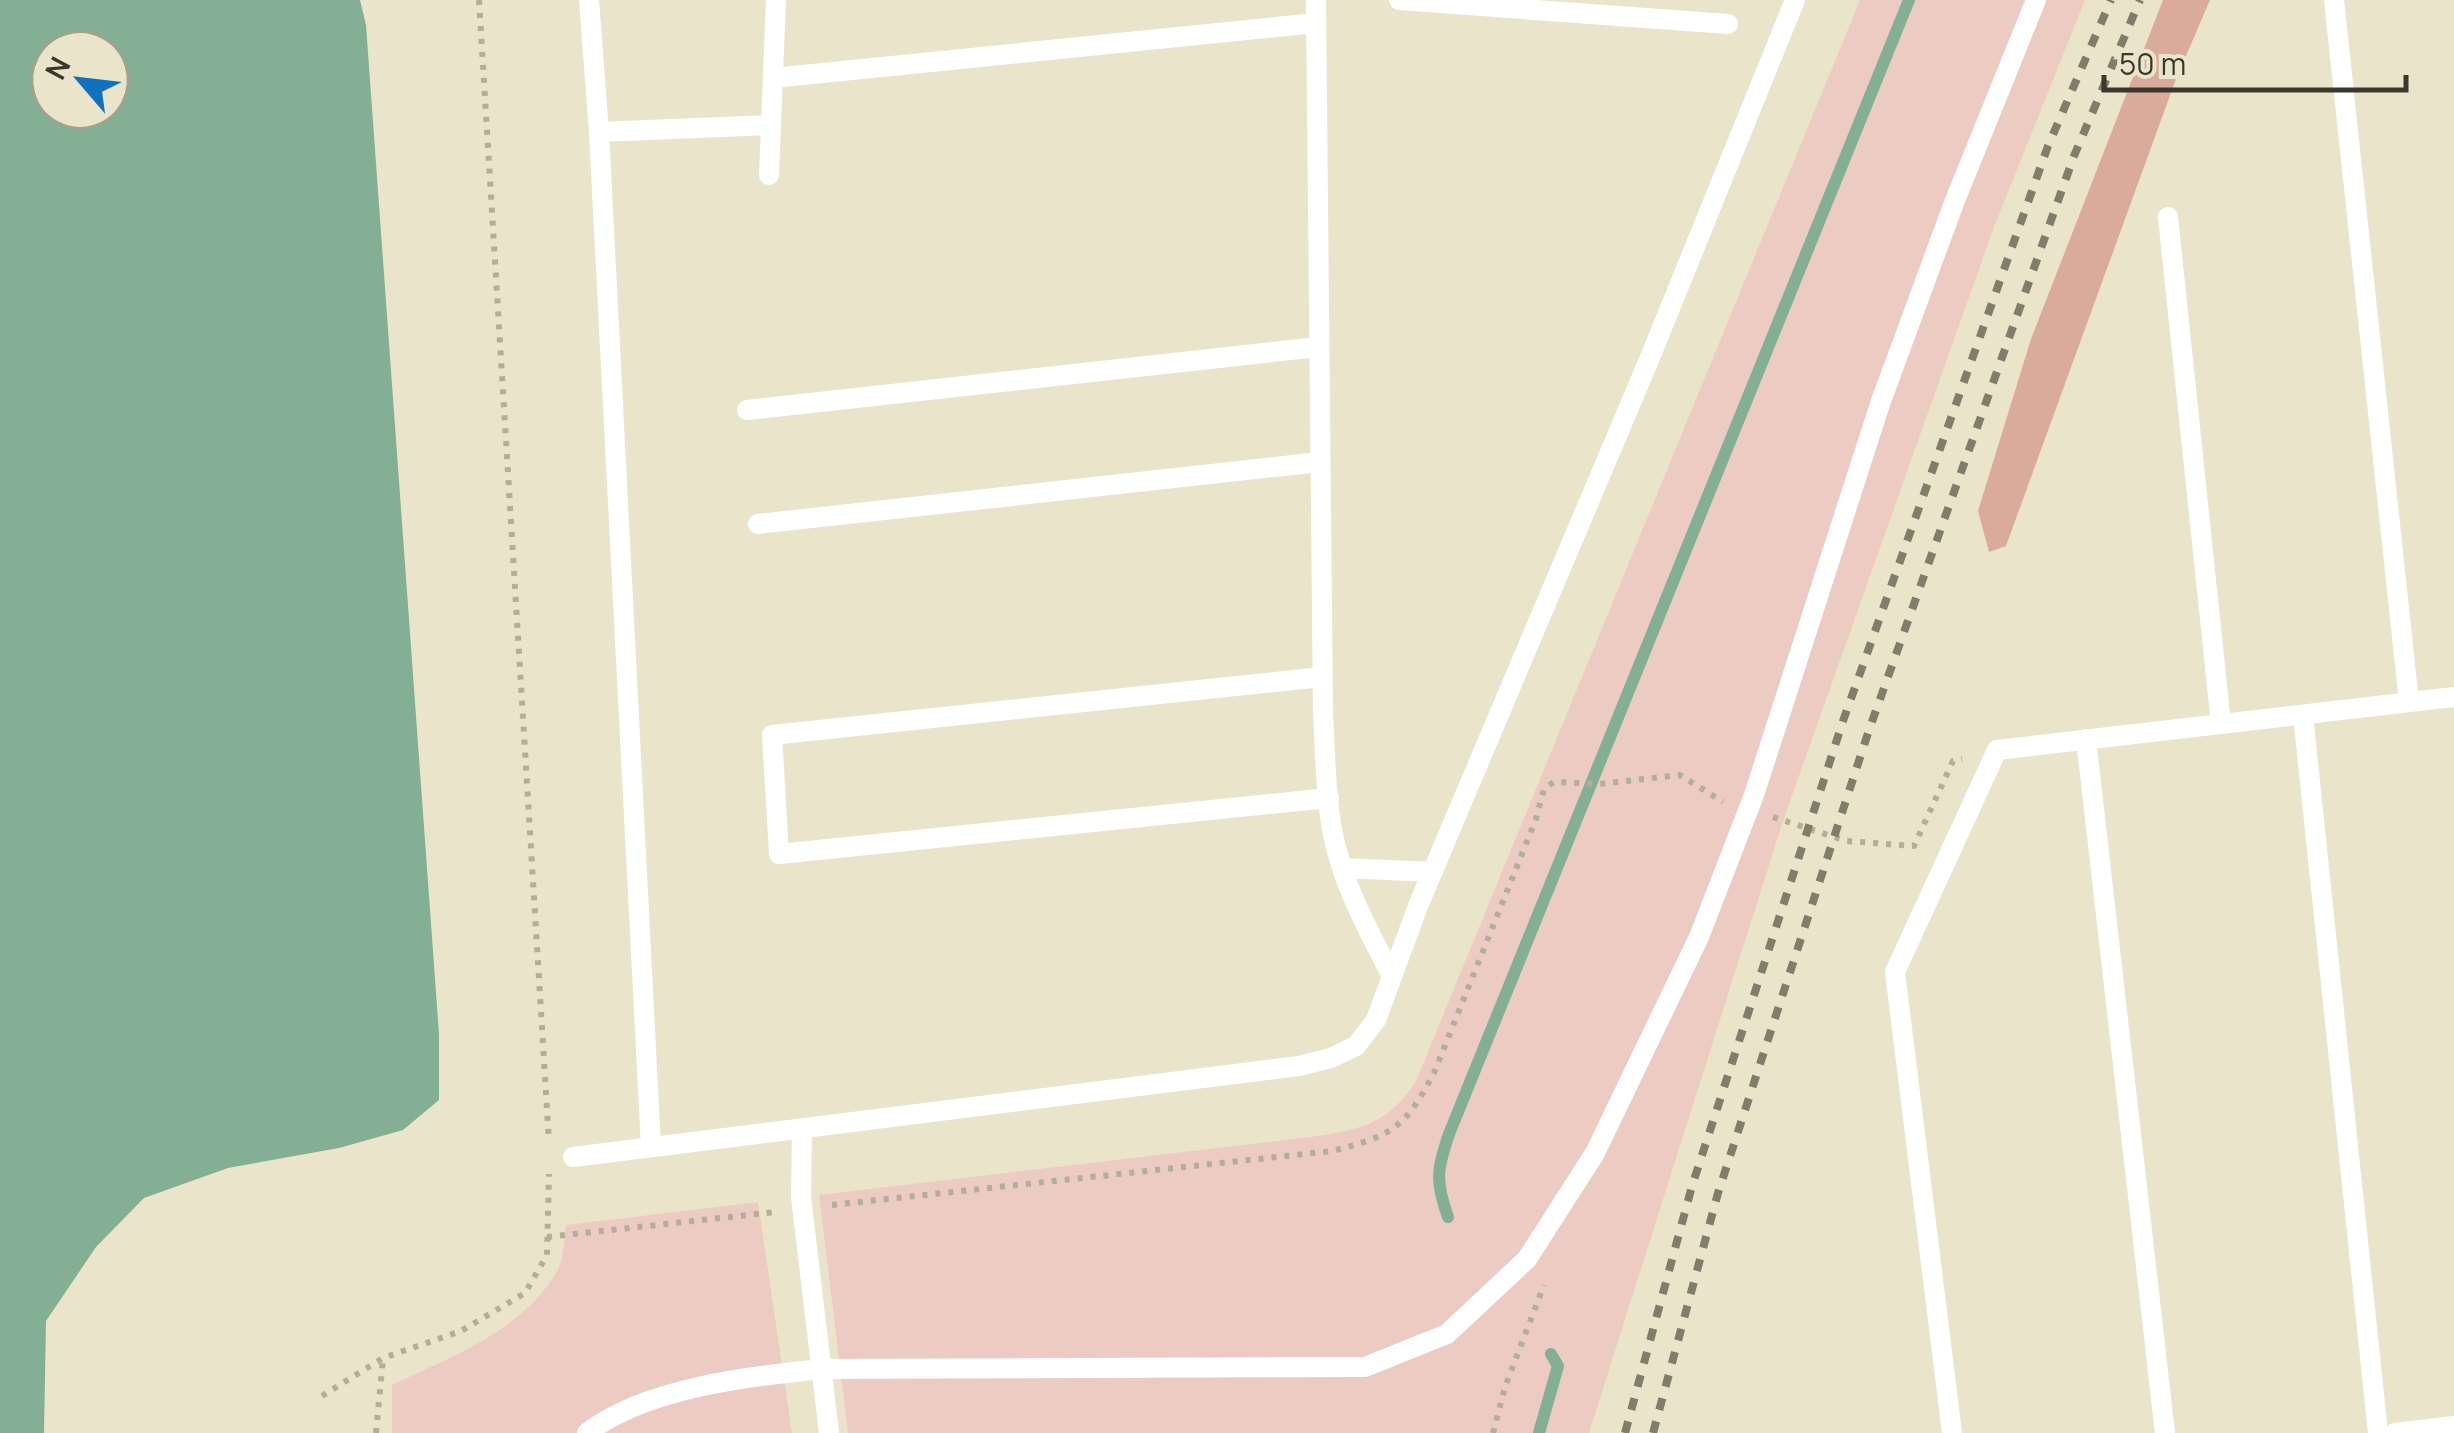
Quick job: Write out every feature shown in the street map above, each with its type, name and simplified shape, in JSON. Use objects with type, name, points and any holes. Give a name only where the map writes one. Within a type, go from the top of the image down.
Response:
[{"type":"lane","points":[[589,0],[651,1147]]},
{"type":"lane","points":[[768,174],[776,0]]},
{"type":"lane","points":[[1316,0],[1322,677],[1330,816],[1342,868],[1361,918],[1392,976]]},
{"type":"lane","points":[[1399,0],[1728,24]]},
{"type":"lane","points":[[573,1156],[1299,1066],[1331,1058],[1356,1046],[1376,1020],[1433,872],[1642,378],[1795,0]]},
{"type":"lane","points":[[587,1433],[660,1396],[752,1376],[822,1369],[1365,1367],[1447,1334],[1528,1259],[1595,1153],[1699,937],[1754,795],[1880,401],[2036,0]]},
{"type":"lane","points":[[2334,0],[2409,702]]},
{"type":"lane","points":[[772,78],[1316,23]]},
{"type":"lane","points":[[599,132],[770,125]]},
{"type":"lane","points":[[2168,217],[2221,724]]},
{"type":"lane","points":[[747,410],[1318,347]]},
{"type":"lane","points":[[758,524],[1320,462]]},
{"type":"lane","points":[[1322,677],[772,735],[779,854],[1329,798]]},
{"type":"lane","points":[[1952,1433],[1894,972],[1997,750],[2454,697]]},
{"type":"lane","points":[[2303,715],[2378,1433]]},
{"type":"lane","points":[[2086,740],[2164,1433]]},
{"type":"lane","points":[[1342,868],[1433,872]]},
{"type":"lane","points":[[802,1128],[800,1197],[830,1433]]},
{"type":"lane","points":[[2395,1433],[2454,1426]]},
{"type":"path","points":[[479,0],[550,1149]]},
{"type":"path","points":[[1680,775],[1720,801],[1736,806]]},
{"type":"path","points":[[1768,816],[1847,841],[1914,846]]},
{"type":"path","points":[[322,1396],[383,1358],[460,1331],[526,1292],[547,1255],[549,1167]]},
{"type":"path","points":[[1493,1433],[1505,1386],[1546,1279]]},
{"type":"path","points":[[376,1433],[383,1358]]},
{"type":"shaded area","points":[[0,0],[360,0],[366,25],[439,1034],[439,1100],[403,1130],[339,1148],[228,1168],[144,1198],[96,1247],[46,1321],[44,1433],[0,1433]]},
{"type":"shaded area","points":[[1860,0],[2085,0],[1994,227],[1783,821],[1589,1433],[848,1433],[819,1195],[1343,1131],[1383,1116],[1416,1081]]},
{"type":"shaded area","points":[[2163,0],[2210,0],[2176,79],[2006,546],[1989,552],[1978,511],[2031,339]]},
{"type":"shaded area","points":[[758,1202],[792,1433],[392,1433],[392,1385],[484,1340],[525,1310],[557,1271],[566,1225]]},
{"type":"waterway","points":[[1448,1217],[1439,1175],[1449,1134],[1909,0]]},
{"type":"waterway","points":[[1539,1433],[1558,1366],[1551,1354]]},
{"type":"railway","points":[[1625,1433],[1692,1186],[1843,721],[2048,146],[2111,0]]},
{"type":"railway","points":[[1653,1433],[1718,1193],[1869,730],[2074,156],[2140,0]]}]
